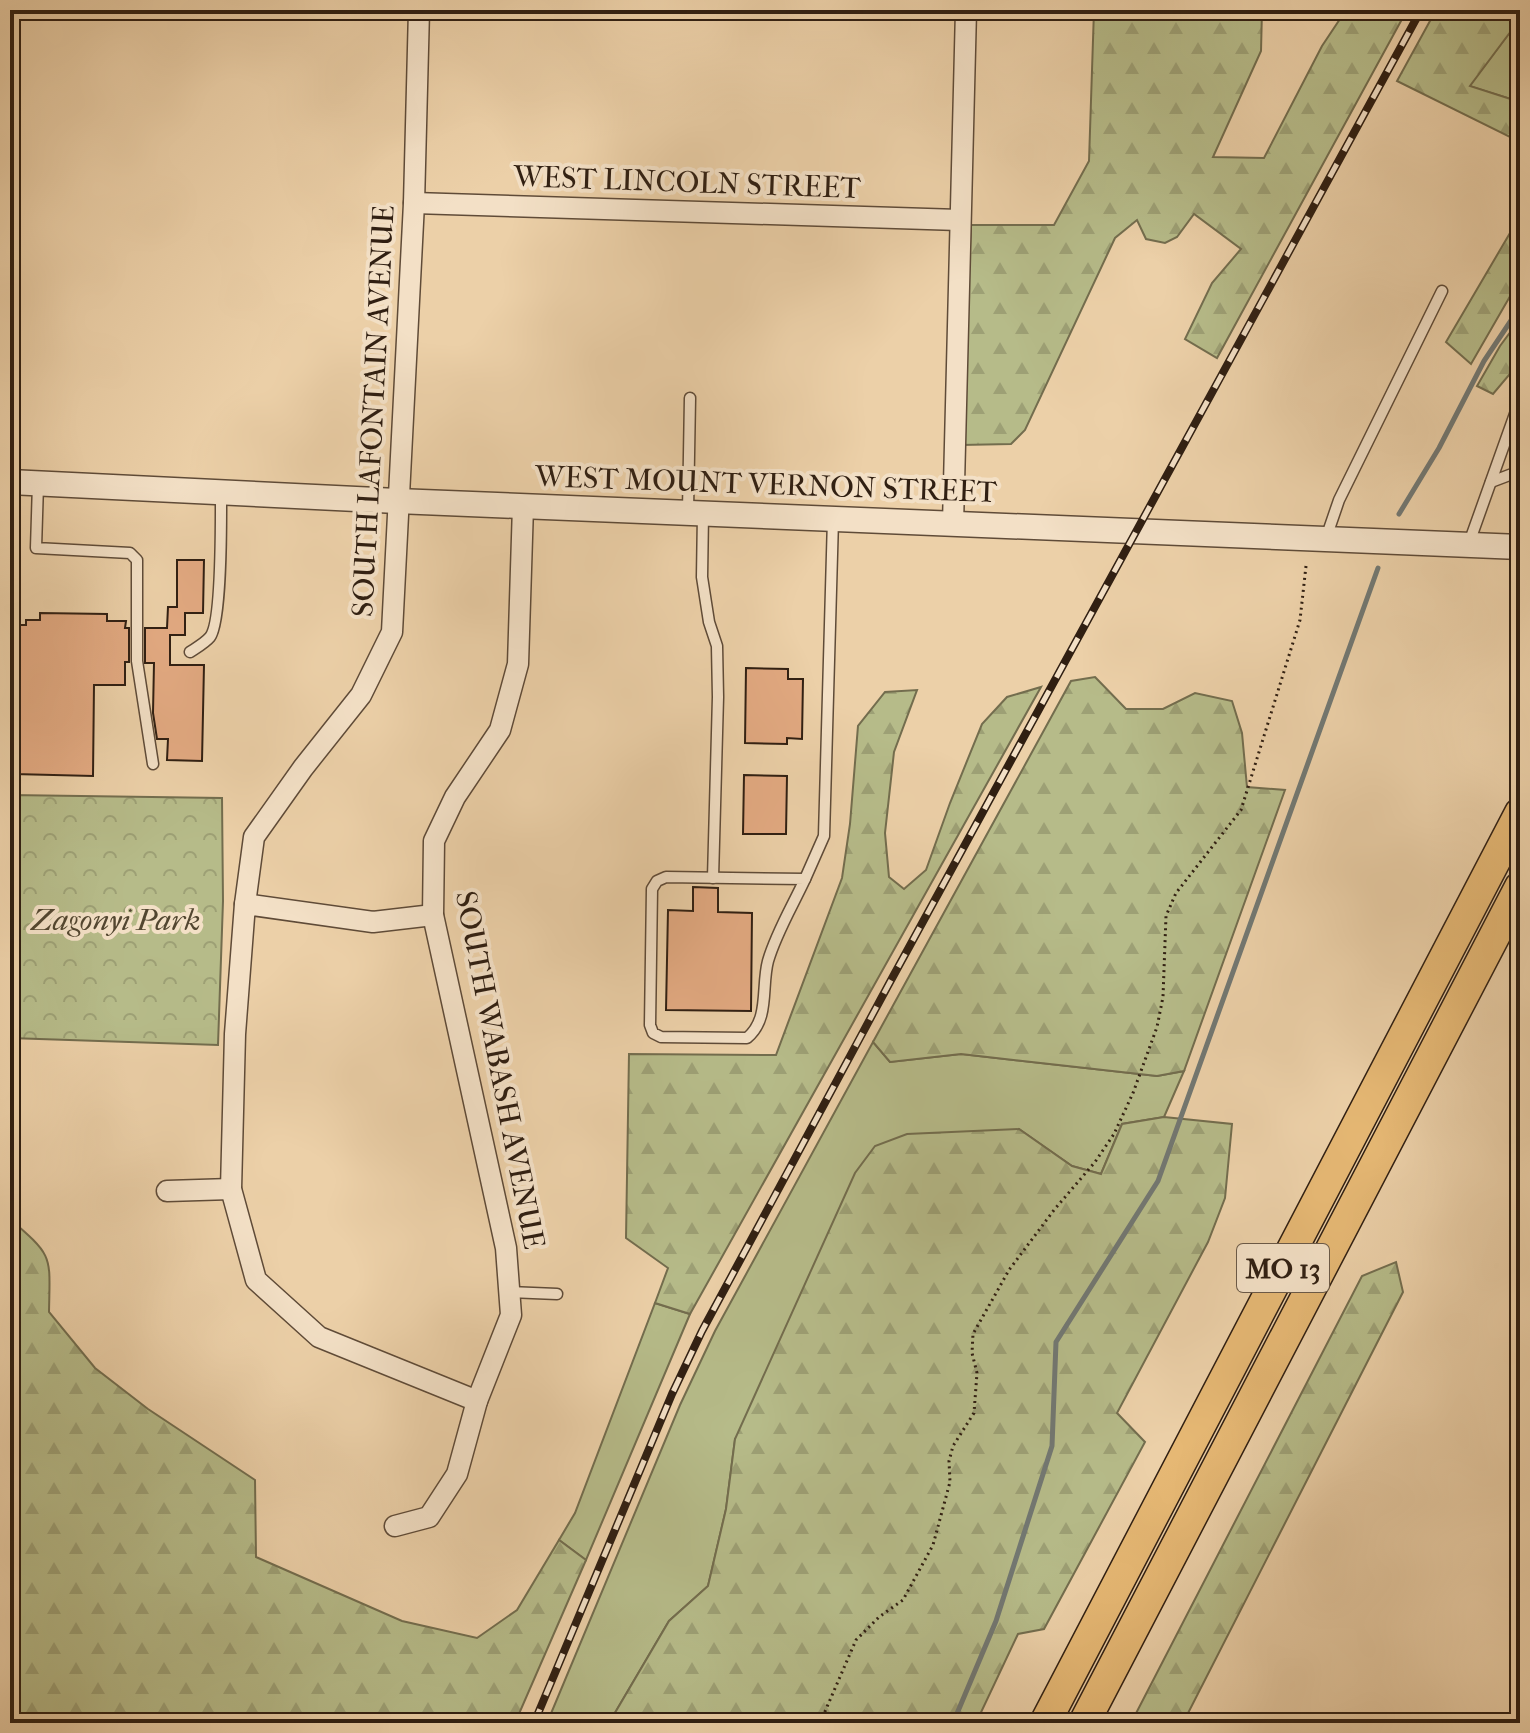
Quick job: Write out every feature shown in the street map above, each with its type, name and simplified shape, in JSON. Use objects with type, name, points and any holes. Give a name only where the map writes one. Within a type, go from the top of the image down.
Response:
[{"type":"main road","name":"MO 13","points":[[1045,1723],[1520,813]]},
{"type":"main road","name":"MO 13","points":[[1084,1723],[1520,887]]},
{"type":"street","name":"SOUTH LAFONTAIN AVENUE","points":[[419,10],[414,203],[392,632],[361,695],[254,837],[245,904],[235,1034],[231,1189],[256,1280],[319,1337],[477,1401]]},
{"type":"street","points":[[953,524],[966,10]]},
{"type":"street","name":"WEST LINCOLN STREET","points":[[414,203],[959,220]]},
{"type":"street","name":"WEST MOUNT VERNON STREET","points":[[10,482],[695,514],[1520,547]]},
{"type":"street","name":"SOUTH WABASH AVENUE","points":[[395,1526],[429,1517],[457,1474],[477,1401],[511,1315],[506,1248],[433,915],[434,841],[455,797],[500,730],[518,664],[523,506]]},
{"type":"street","points":[[245,904],[373,922],[433,915]]},
{"type":"street","points":[[167,1191],[231,1189]]},
{"type":"lane","points":[[1325,540],[1339,500],[1442,291]]},
{"type":"lane","points":[[690,398],[695,514],[702,577],[717,658],[713,878]]},
{"type":"lane","points":[[1469,545],[1520,400]]},
{"type":"lane","points":[[1491,482],[1520,471]]},
{"type":"lane","points":[[38,484],[36,548],[130,553],[137,560],[137,661],[153,764]]},
{"type":"lane","points":[[190,652],[211,636],[213,629],[221,493]]},
{"type":"lane","points":[[805,879],[666,877],[657,881],[652,889],[650,1025],[653,1033],[661,1037],[747,1038],[756,1031],[761,1020],[768,960],[805,879],[824,836],[833,519]]},
{"type":"lane","points":[[509,1292],[557,1294]]},
{"type":"path","points":[[820,1723],[856,1640],[879,1617],[903,1600],[933,1545],[950,1482],[949,1461],[953,1446],[974,1413],[977,1373],[972,1353],[973,1334],[1018,1258],[1114,1134],[1133,1093],[1157,1027],[1163,997],[1166,916],[1176,893],[1241,810],[1300,620],[1306,566]]},
{"type":"green space","points":[[1094,10],[1262,10],[1261,51],[1213,157],[1264,158],[1322,46],[1346,10],[1407,10],[1217,358],[1185,339],[1212,283],[1241,249],[1194,214],[1177,237],[1165,243],[1146,239],[1137,220],[1115,238],[1025,430],[1011,444],[961,445],[971,225],[1054,225],[1089,161]]},
{"type":"green space","points":[[1436,10],[1520,10],[1520,19],[1470,86],[1520,102],[1520,142],[1397,81]]},
{"type":"green space","points":[[1520,19],[1520,102],[1469,86]]},
{"type":"green space","points":[[1520,216],[1520,279],[1471,364],[1446,342]]},
{"type":"green space","points":[[1520,319],[1520,362],[1493,394],[1477,386]]},
{"type":"green space","points":[[1095,677],[1126,709],[1163,709],[1195,693],[1232,701],[1242,733],[1247,787],[1285,790],[1184,1071],[1157,1076],[961,1054],[890,1062],[873,1042],[1071,681]]},
{"type":"green space","points":[[1041,687],[690,1314],[655,1303],[668,1268],[626,1238],[629,1054],[776,1055],[842,878],[858,726],[885,692],[917,690],[894,752],[885,833],[889,877],[904,889],[926,870],[982,724],[1007,697]]},
{"type":"green space","name":"Zagonyi Park","points":[[10,795],[222,798],[223,901],[218,1045],[10,1038]]},
{"type":"green space","points":[[873,1042],[890,1062],[961,1054],[1157,1076],[1184,1071],[1164,1117],[1122,1124],[1101,1174],[1072,1166],[1019,1129],[735,1439],[726,1509],[708,1586],[669,1621],[609,1723],[547,1723],[680,1405],[715,1331]]},
{"type":"green space","points":[[1164,1117],[1232,1124],[1225,1198],[1208,1242],[1117,1413],[1145,1442],[1044,1629],[1018,1634],[976,1723],[609,1723],[669,1621],[708,1586],[726,1509],[735,1439],[855,1173],[875,1146],[907,1134],[1019,1129],[1072,1166],[1101,1174],[1122,1124]]},
{"type":"green space","points":[[10,1219],[42,1250],[49,1268],[49,1312],[95,1368],[148,1409],[255,1480],[256,1557],[402,1621],[477,1638],[517,1610],[559,1540],[586,1560],[515,1723],[10,1723]]},
{"type":"green space","points":[[1396,1262],[1403,1292],[1183,1723],[1131,1723],[1362,1276]]},
{"type":"green space","points":[[655,1303],[690,1314],[586,1560],[559,1540],[575,1513]]},
{"type":"building","points":[[177,560],[204,560],[203,613],[185,613],[185,635],[170,635],[170,665],[204,665],[202,761],[167,760],[168,739],[157,739],[153,713],[154,663],[145,663],[145,628],[167,628],[168,607],[177,607]]},
{"type":"building","points":[[40,613],[107,614],[107,621],[126,621],[125,628],[129,628],[125,685],[94,685],[93,776],[14,774],[16,657],[10,657],[10,625],[26,625],[26,620],[40,620]]},
{"type":"building","points":[[746,668],[788,669],[788,679],[803,679],[802,739],[787,738],[787,744],[745,743]]},
{"type":"building","points":[[744,775],[787,776],[786,834],[743,834]]},
{"type":"building","points":[[693,887],[718,888],[718,912],[752,913],[751,1011],[666,1010],[668,910],[693,911]]},
{"type":"waterway","points":[[1399,514],[1439,448],[1484,361],[1520,307]]},
{"type":"waterway","points":[[953,1723],[996,1621],[1052,1446],[1056,1342],[1158,1181],[1378,568]]},
{"type":"railway","points":[[534,1723],[672,1394],[702,1331],[1421,10]]}]
